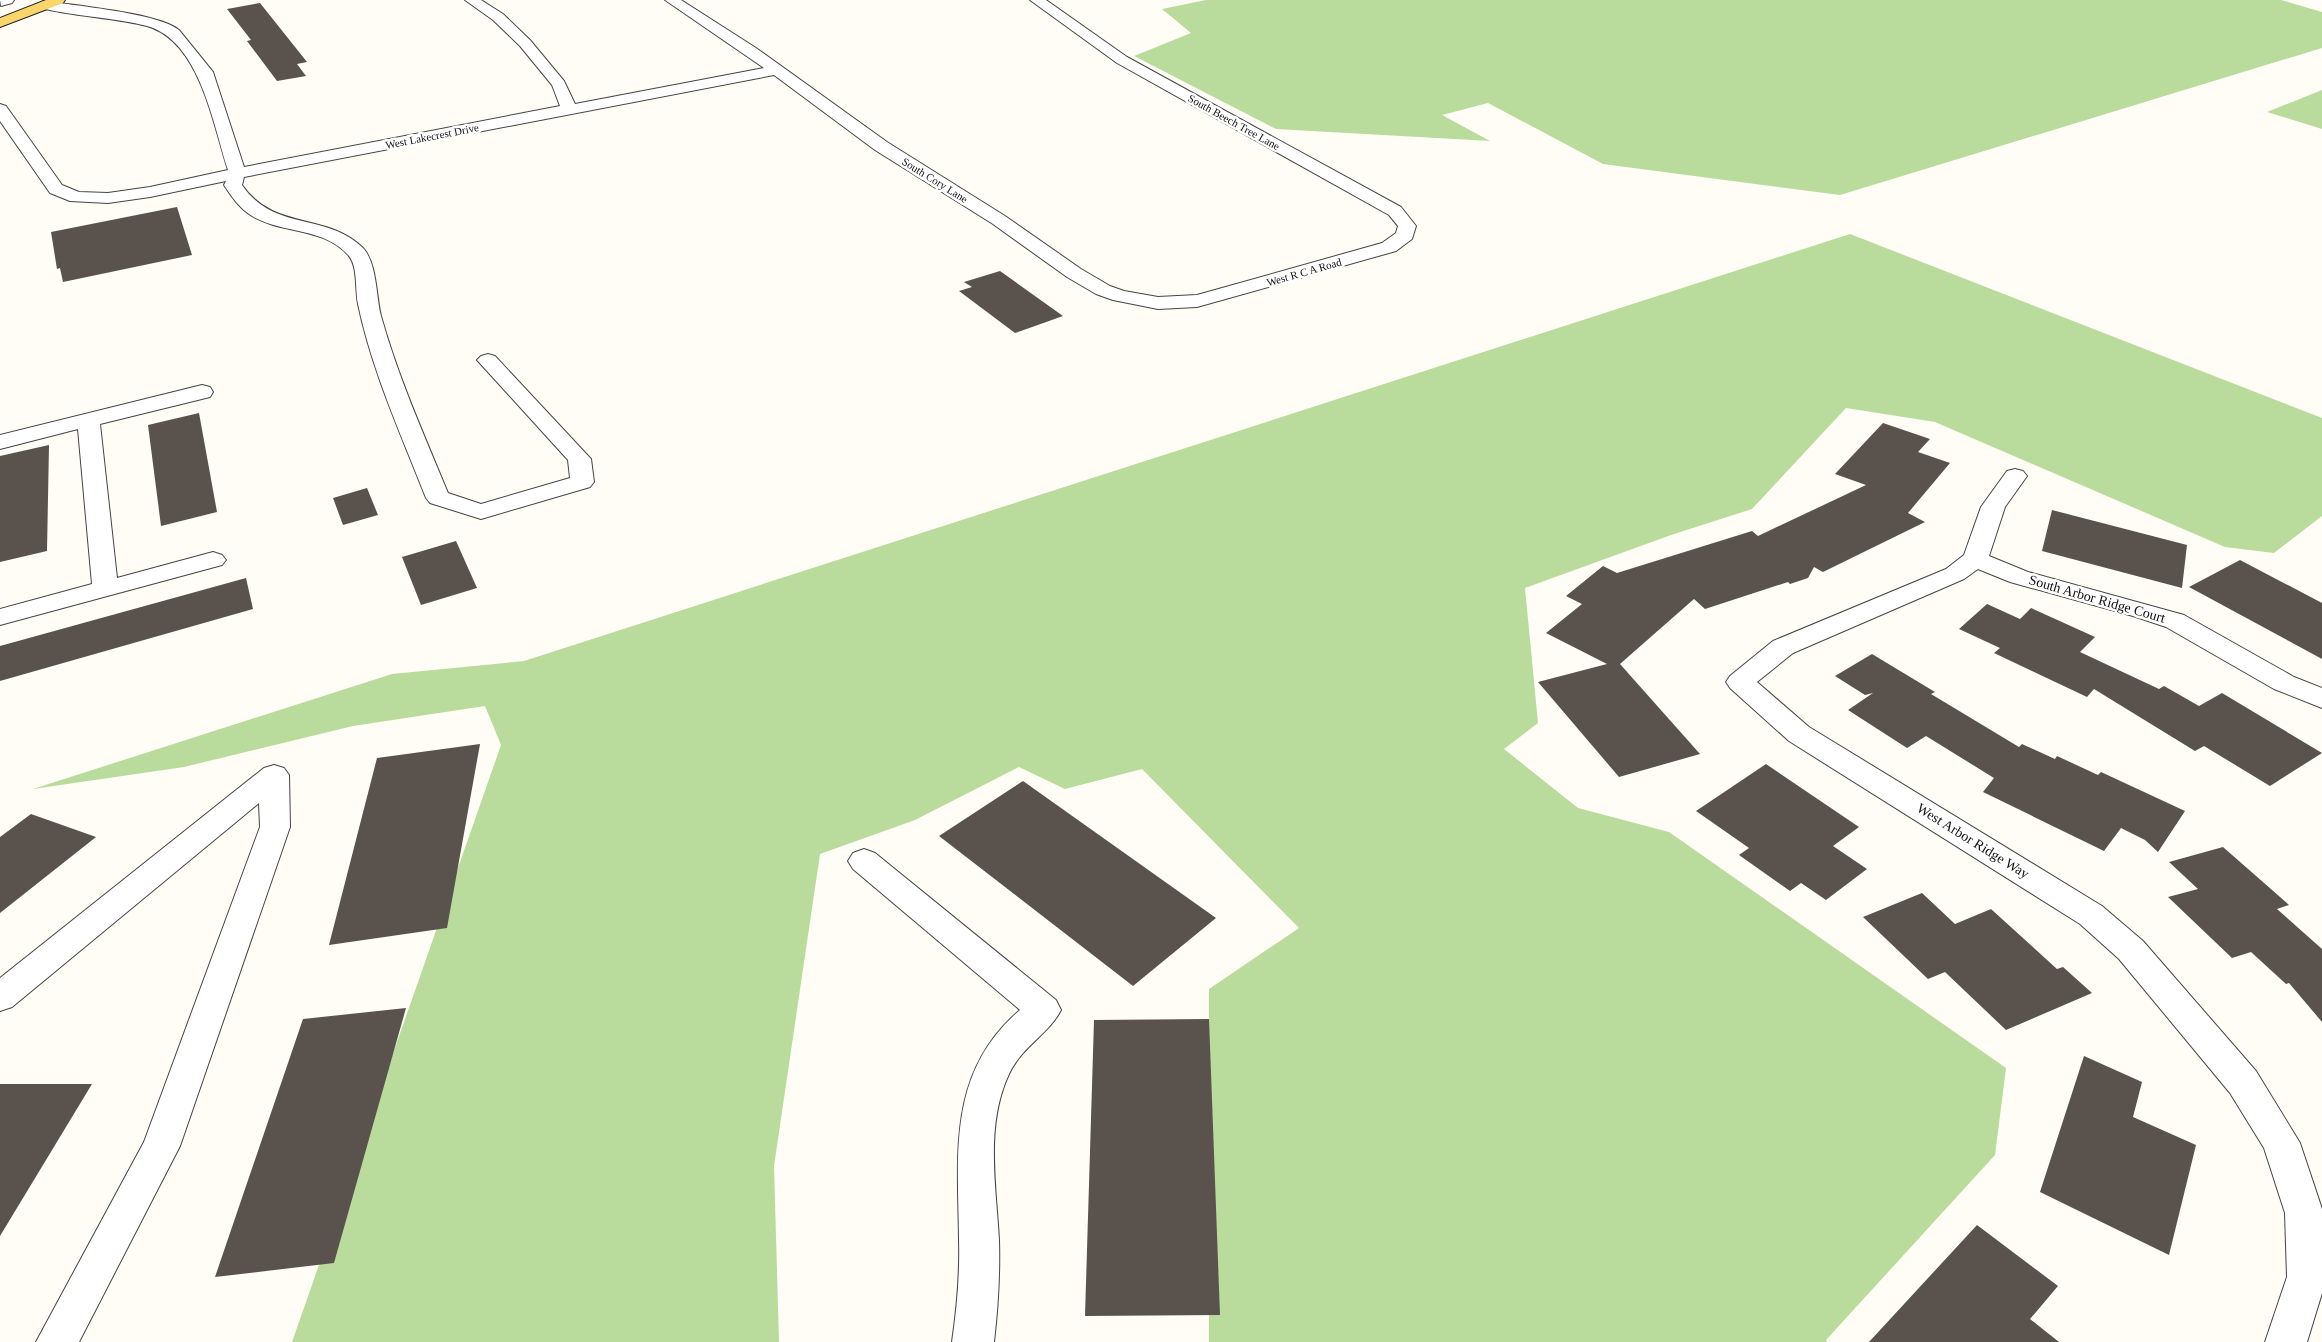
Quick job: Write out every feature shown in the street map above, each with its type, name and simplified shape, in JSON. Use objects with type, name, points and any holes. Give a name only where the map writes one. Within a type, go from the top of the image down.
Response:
[{"type":"main road","points":[[0,23],[52,2]]},
{"type":"street","points":[[472,0],[498,17],[525,43],[559,84],[569,109]]},
{"type":"street","name":"South Cory Lane","points":[[672,0],[777,70],[881,146],[999,220],[1074,273],[1097,286],[1120,296],[1158,303],[1190,302],[1220,296]]},
{"type":"street","name":"South Beech Tree Lane","points":[[1037,0],[1122,60],[1395,212],[1407,226],[1405,236],[1389,247]]},
{"type":"street","points":[[52,2],[149,22],[168,29],[205,72],[237,174],[233,185],[239,198],[246,206],[260,214],[329,234],[350,244],[359,255],[364,270],[366,295],[390,376],[438,498],[481,512],[582,482],[579,459],[488,360]]},
{"type":"street","name":"West Lakecrest Drive","points":[[0,109],[56,189],[68,195],[87,198],[136,195],[569,109],[777,70]]},
{"type":"street","name":"West R C A Road","points":[[1220,296],[1389,247]]},
{"type":"street","points":[[0,442],[89,422],[202,392]]},
{"type":"street","points":[[89,422],[106,589]]},
{"type":"street","points":[[1975,559],[1993,507],[2015,476]]},
{"type":"street","name":"South Arbor Ridge Court","points":[[1975,559],[2019,577],[2142,610],[2175,621],[2284,683],[2322,699]]},
{"type":"street","name":"West Arbor Ridge Way","points":[[1975,559],[1955,574],[1782,647],[1740,682],[1799,734],[2091,915],[2131,950],[2243,1082],[2281,1143],[2304,1213],[2306,1277],[2286,1342]]},
{"type":"street","points":[[0,618],[213,560]]},
{"type":"street","points":[[0,998],[274,775],[275,827],[161,1146],[57,1342]]},
{"type":"street","points":[[864,861],[1044,1010],[1008,1044],[990,1075],[979,1107],[974,1145],[979,1241],[978,1307],[973,1342]]},
{"type":"green space","points":[[1206,0],[2281,0],[2322,12],[2322,48],[1840,195],[1603,164],[1488,103],[1442,115],[1490,141],[1276,129],[1134,56],[1191,33],[1162,9]]},
{"type":"green space","points":[[2322,90],[2322,129],[2267,112]]},
{"type":"green space","points":[[1850,234],[2322,418],[2322,516],[2274,553],[2225,547],[1935,422],[1846,408],[1752,509],[1671,535],[1525,588],[1538,723],[1504,749],[1578,808],[1669,832],[2006,1068],[1995,1155],[1826,1340],[1827,1342],[1209,1342],[1209,989],[1299,928],[1142,769],[1065,789],[1019,767],[915,820],[820,854],[774,1166],[779,1342],[292,1342],[501,745],[485,706],[353,726],[184,767],[33,789],[392,674],[524,661]]},
{"type":"building","points":[[260,3],[307,62],[297,64],[306,76],[277,81],[247,41],[251,40],[227,9]]},
{"type":"building","points":[[177,207],[192,255],[63,282],[60,268],[57,269],[51,232]]},
{"type":"building","points":[[1000,271],[1063,316],[1015,333],[959,291],[972,287],[964,282]]},
{"type":"building","points":[[199,413],[217,512],[161,526],[148,425]]},
{"type":"building","points":[[1883,423],[1930,439],[1918,452],[1950,463],[1908,513],[1925,522],[1823,572],[1814,567],[1808,578],[1790,584],[1788,582],[1705,609],[1694,599],[1620,664],[1700,754],[1619,777],[1538,682],[1607,664],[1546,633],[1582,604],[1566,596],[1603,566],[1617,573],[1752,531],[1758,536],[1866,485],[1835,474]]},
{"type":"building","points":[[49,445],[47,551],[0,562],[0,456]]},
{"type":"building","points":[[367,488],[378,515],[343,525],[333,498]]},
{"type":"building","points":[[2052,510],[2187,545],[2182,588],[2042,551]]},
{"type":"building","points":[[456,541],[477,588],[421,605],[402,557]]},
{"type":"building","points":[[2240,560],[2322,603],[2322,659],[2189,587]]},
{"type":"building","points":[[246,578],[253,609],[0,681],[0,646]]},
{"type":"building","points":[[1987,604],[2020,619],[2031,608],[2095,637],[2080,652],[2159,689],[2164,686],[2199,706],[2222,693],[2322,753],[2270,786],[2204,746],[2195,751],[2094,689],[2087,697],[1994,653],[2000,648],[1959,629]]},
{"type":"building","points":[[1872,654],[1935,692],[1931,694],[2019,747],[2022,744],[2055,759],[2057,756],[2098,775],[2101,772],[2185,811],[2158,852],[2145,840],[2121,828],[2104,851],[1983,792],[1994,778],[1926,736],[1907,748],[1848,710],[1873,693],[1865,695],[1835,676]]},
{"type":"building","points":[[480,744],[447,928],[329,945],[377,758]]},
{"type":"building","points":[[1766,764],[1859,827],[1833,846],[1867,869],[1826,900],[1801,883],[1790,891],[1739,855],[1749,848],[1696,811]]},
{"type":"building","points":[[1023,781],[1216,918],[1133,986],[939,836]]},
{"type":"building","points":[[31,814],[96,837],[0,913],[0,837]]},
{"type":"building","points":[[2223,847],[2289,905],[2277,909],[2322,949],[2322,1022],[2289,983],[2286,984],[2251,952],[2232,958],[2168,897],[2198,889],[2169,862]]},
{"type":"building","points":[[1922,893],[1955,924],[1991,909],[2057,969],[2063,967],[2092,993],[2006,1030],[1945,972],[1928,979],[1863,917]]},
{"type":"building","points":[[406,1008],[334,1263],[215,1277],[303,1019]]},
{"type":"building","points":[[1209,1019],[1220,1315],[1085,1316],[1094,1020]]},
{"type":"building","points":[[2084,1056],[2142,1082],[2133,1117],[2196,1145],[2169,1255],[2040,1192]]},
{"type":"building","points":[[0,1084],[92,1084],[0,1236]]},
{"type":"building","points":[[1977,1225],[2058,1286],[2030,1319],[2059,1342],[1869,1342]]}]
